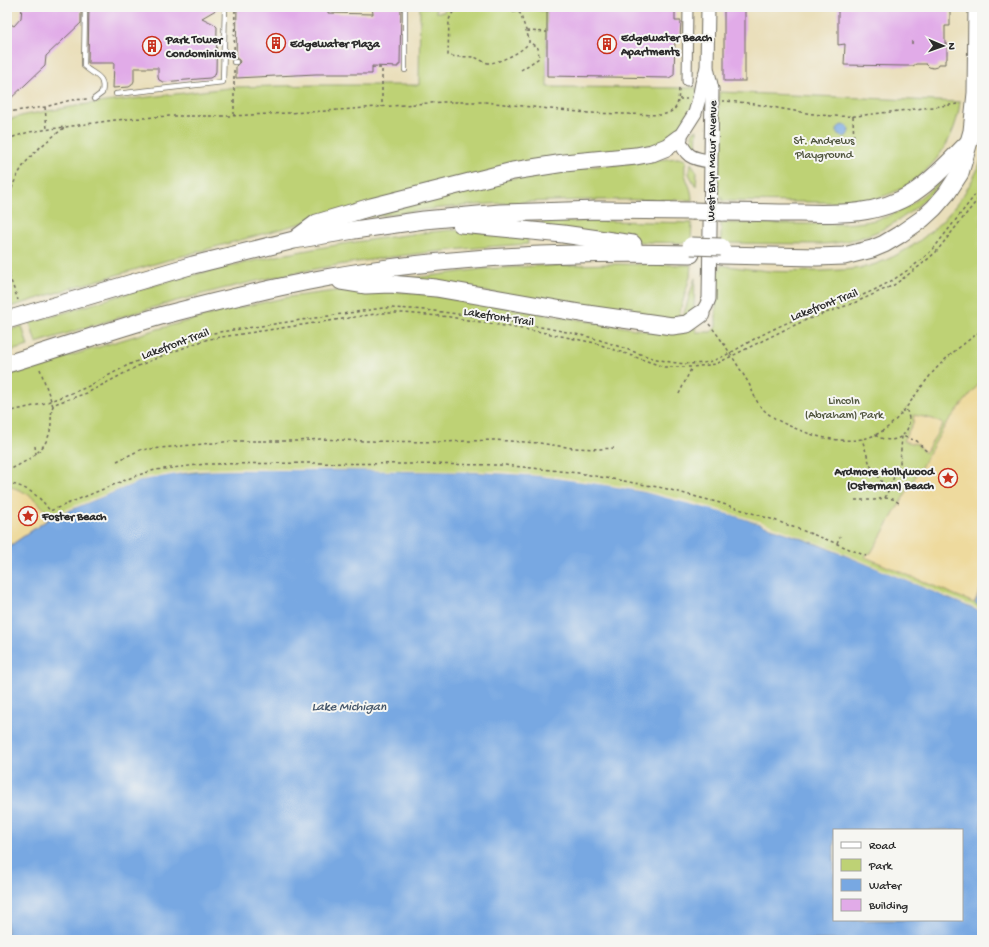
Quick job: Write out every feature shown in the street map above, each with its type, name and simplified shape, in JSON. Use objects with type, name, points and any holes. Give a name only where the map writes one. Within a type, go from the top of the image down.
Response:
[{"type":"highway","points":[[424,220],[563,234],[632,244],[691,250],[817,257],[844,256],[872,249],[899,235],[922,219],[947,193],[960,172],[972,131],[975,100],[977,7]]},
{"type":"highway","points":[[294,240],[317,223],[371,207],[513,171],[564,163],[652,153],[667,147],[679,138]]},
{"type":"highway","points":[[7,320],[193,264],[294,240],[424,220],[474,215],[598,210],[834,214],[859,212],[880,208],[897,202],[913,193],[928,182],[968,142]]},
{"type":"highway","points":[[7,364],[163,316],[263,291],[325,278],[414,265],[528,255],[691,250]]},
{"type":"highway","points":[[325,278],[366,285],[390,284],[436,288],[662,325],[683,325],[694,320],[701,314]]},
{"type":"main road","name":"West Bryn Mawr Avenue","points":[[701,314],[709,298],[712,89],[707,68],[708,7]]},
{"type":"main road","points":[[707,68],[695,114],[679,138],[684,151],[689,156],[699,160],[710,161]]},
{"type":"street","points":[[687,80],[688,7]]},
{"type":"lane","points":[[85,7],[84,66],[97,75],[102,82],[102,93],[94,99]]},
{"type":"lane","points":[[116,94],[223,82],[225,7]]},
{"type":"lane","points":[[405,7],[405,70]]},
{"type":"path","points":[[234,7],[234,116]]},
{"type":"path","points":[[457,7],[454,10],[450,20],[448,52],[448,55],[450,56],[474,57],[488,63],[494,63],[525,48],[529,42]]},
{"type":"path","points":[[488,7],[520,13],[529,42],[538,48],[538,58],[521,70]]},
{"type":"path","points":[[526,31],[547,32]]},
{"type":"path","points":[[372,68],[382,68],[382,107]]},
{"type":"path","points":[[7,139],[29,132],[47,129],[138,118],[169,116],[234,116],[442,102],[485,102],[588,113],[660,115],[669,113],[677,107],[678,88]]},
{"type":"path","points":[[7,112],[45,107],[71,100],[94,99]]},
{"type":"path","points":[[721,101],[752,103],[822,115],[853,116],[958,104]]},
{"type":"path","points":[[45,107],[47,129]]},
{"type":"path","points":[[853,116],[854,146]]},
{"type":"path","points":[[7,206],[11,189],[19,171],[31,156],[64,128]]},
{"type":"path","name":"Lakefront Trail","points":[[7,412],[42,404],[85,388],[128,365],[206,334],[383,308],[442,312],[544,328],[591,338],[663,362],[704,363],[712,361],[786,324],[818,310],[859,296],[883,285],[903,273],[925,257],[934,248],[982,186]]},
{"type":"path","name":"Lakefront Trail","points":[[53,406],[57,402],[87,393],[138,366],[208,339],[382,313],[405,313],[450,317],[516,327],[595,343],[664,367],[692,367],[716,364],[794,325],[854,303],[894,285],[936,252],[982,194]]},
{"type":"path","points":[[7,260],[10,276],[18,300]]},
{"type":"path","points":[[7,270],[10,276]]},
{"type":"path","points":[[701,314],[720,337],[759,404],[770,415],[793,427],[820,437],[845,441],[862,439],[875,435],[888,427],[941,363],[960,346],[982,330]]},
{"type":"path","points":[[679,394],[692,367]]},
{"type":"path","points":[[7,471],[25,462],[36,454],[45,444],[49,435],[53,406],[40,369]]},
{"type":"path","points":[[885,498],[900,463],[902,436],[908,427],[910,420],[909,414],[905,407]]},
{"type":"path","points":[[875,435],[882,440],[890,441],[902,436],[917,441],[928,452]]},
{"type":"path","points":[[116,461],[140,450],[234,441],[296,441],[320,439],[435,442],[494,440],[539,443],[573,448],[614,448]]},
{"type":"path","points":[[862,439],[870,465],[888,491]]},
{"type":"path","points":[[35,446],[36,454]]},
{"type":"path","points":[[7,483],[28,490],[40,499],[50,511],[135,476],[155,470],[199,464],[296,463],[504,466],[578,473],[663,488],[720,503],[774,520],[837,543],[866,556]]},
{"type":"path","points":[[855,500],[874,500],[885,498],[893,499],[899,503]]},
{"type":"path","points":[[837,543],[840,536]]},
{"type":"green space","points":[[420,7],[436,7],[436,12],[444,12],[445,7],[530,7],[540,11],[547,11],[547,87],[697,88],[696,99],[678,132],[660,144],[458,180],[168,260],[7,308],[7,120],[25,115],[88,104],[237,87],[419,85]]},
{"type":"green space","name":"St. Andrews Playground","points":[[719,92],[960,102],[957,120],[942,152],[931,166],[918,178],[903,188],[886,195],[862,201],[722,201],[722,197],[717,196]]},
{"type":"green space","points":[[695,130],[697,130],[696,151],[693,150],[692,134]]},
{"type":"green space","points":[[678,158],[686,160],[685,172],[692,194],[692,200],[571,200],[451,207],[371,217],[370,215],[508,179],[587,167]]},
{"type":"green space","name":"Lincoln (Abraham) Park","points":[[982,159],[982,587],[975,603],[982,607],[982,612],[836,551],[765,525],[644,492],[617,487],[476,472],[251,470],[50,518],[7,548],[7,375],[158,329],[228,310],[289,297],[343,290],[411,292],[666,334],[696,328],[696,332],[711,332],[716,327],[714,270],[720,270],[721,265],[745,269],[792,272],[861,268],[885,260],[921,240],[951,211],[974,177]]},
{"type":"green space","points":[[691,163],[697,172],[696,187],[689,174]]},
{"type":"green space","points":[[940,181],[941,182],[929,195],[902,218],[873,234],[856,239],[821,244],[721,243],[721,223],[844,224],[876,220],[901,210],[914,202]]},
{"type":"green space","points":[[605,221],[692,223],[691,243],[642,242],[542,229],[542,222]]},
{"type":"green space","points":[[450,230],[527,235],[528,244],[423,253],[320,268],[225,288],[117,318],[36,343],[30,323],[162,283],[248,262],[348,243]]},
{"type":"green space","points":[[612,264],[691,265],[690,276],[677,322],[407,279],[482,269]]},
{"type":"green space","points":[[695,278],[694,308],[682,320]]},
{"type":"green space","points":[[22,326],[28,346],[7,352],[7,331]]},
{"type":"sand","name":"Ardmore Hollywood (Osterman) Beach","points":[[982,380],[982,587],[974,603],[865,557],[867,554],[871,553],[946,424]]},
{"type":"sand","points":[[914,415],[933,419],[943,424],[925,453],[917,444],[903,441],[913,423]]},
{"type":"sand","name":"Foster Beach","points":[[7,486],[20,490],[32,497],[42,506],[50,518],[7,548]]},
{"type":"water","points":[[841,125],[845,125],[849,131],[845,137],[841,137],[837,133],[837,129]]},
{"type":"water","name":"Lake Michigan","points":[[218,470],[307,470],[511,474],[542,476],[600,484],[688,502],[774,528],[857,560],[982,612],[982,940],[7,940],[7,548],[50,518],[143,480],[167,475]]},
{"type":"water","points":[[982,587],[982,607],[975,603]]},
{"type":"pier","points":[[237,468],[498,471],[555,476],[629,487],[694,502],[766,523],[837,550],[982,610],[982,612],[809,540],[736,516],[644,492],[540,476],[476,472],[330,470],[195,471],[143,480],[50,518],[49,516],[148,477],[195,469]]},
{"type":"building","points":[[22,7],[81,7],[81,23],[46,56],[45,66],[7,102],[7,22],[14,26],[21,18]]},
{"type":"building","name":"Park Tower Condominiums","points":[[89,7],[221,7],[202,18],[217,27],[215,75],[210,78],[163,82],[159,80],[158,68],[134,68],[134,81],[132,85],[129,87],[113,88],[114,63],[88,63]]},
{"type":"building","points":[[237,7],[328,7],[328,13],[373,14],[372,7],[401,7],[400,65],[398,65],[398,67],[372,66],[372,74],[316,74],[236,78],[236,66],[240,62],[236,58]]},
{"type":"building","name":"Edgewater Beach Apartments","points":[[547,7],[675,7],[675,21],[681,21],[680,39],[675,39],[674,75],[669,78],[547,76]]},
{"type":"building","points":[[724,7],[745,7],[745,81],[724,81]]},
{"type":"building","points":[[838,7],[950,7],[950,26],[945,26],[947,59],[945,60],[945,64],[939,64],[937,67],[933,68],[926,64],[916,64],[913,66],[844,65],[845,44],[838,45]]},
{"type":"place","name":"Edgewater Plaza","points":[[276,43]]},
{"type":"place","name":"Edgewater Beach Apartments","points":[[607,44]]},
{"type":"place","name":"Park Tower Condominiums","points":[[152,46]]},
{"type":"place","name":"Ardmore Hollywood (Osterman) Beach","points":[[948,478]]},
{"type":"place","name":"Foster Beach","points":[[28,516]]}]
